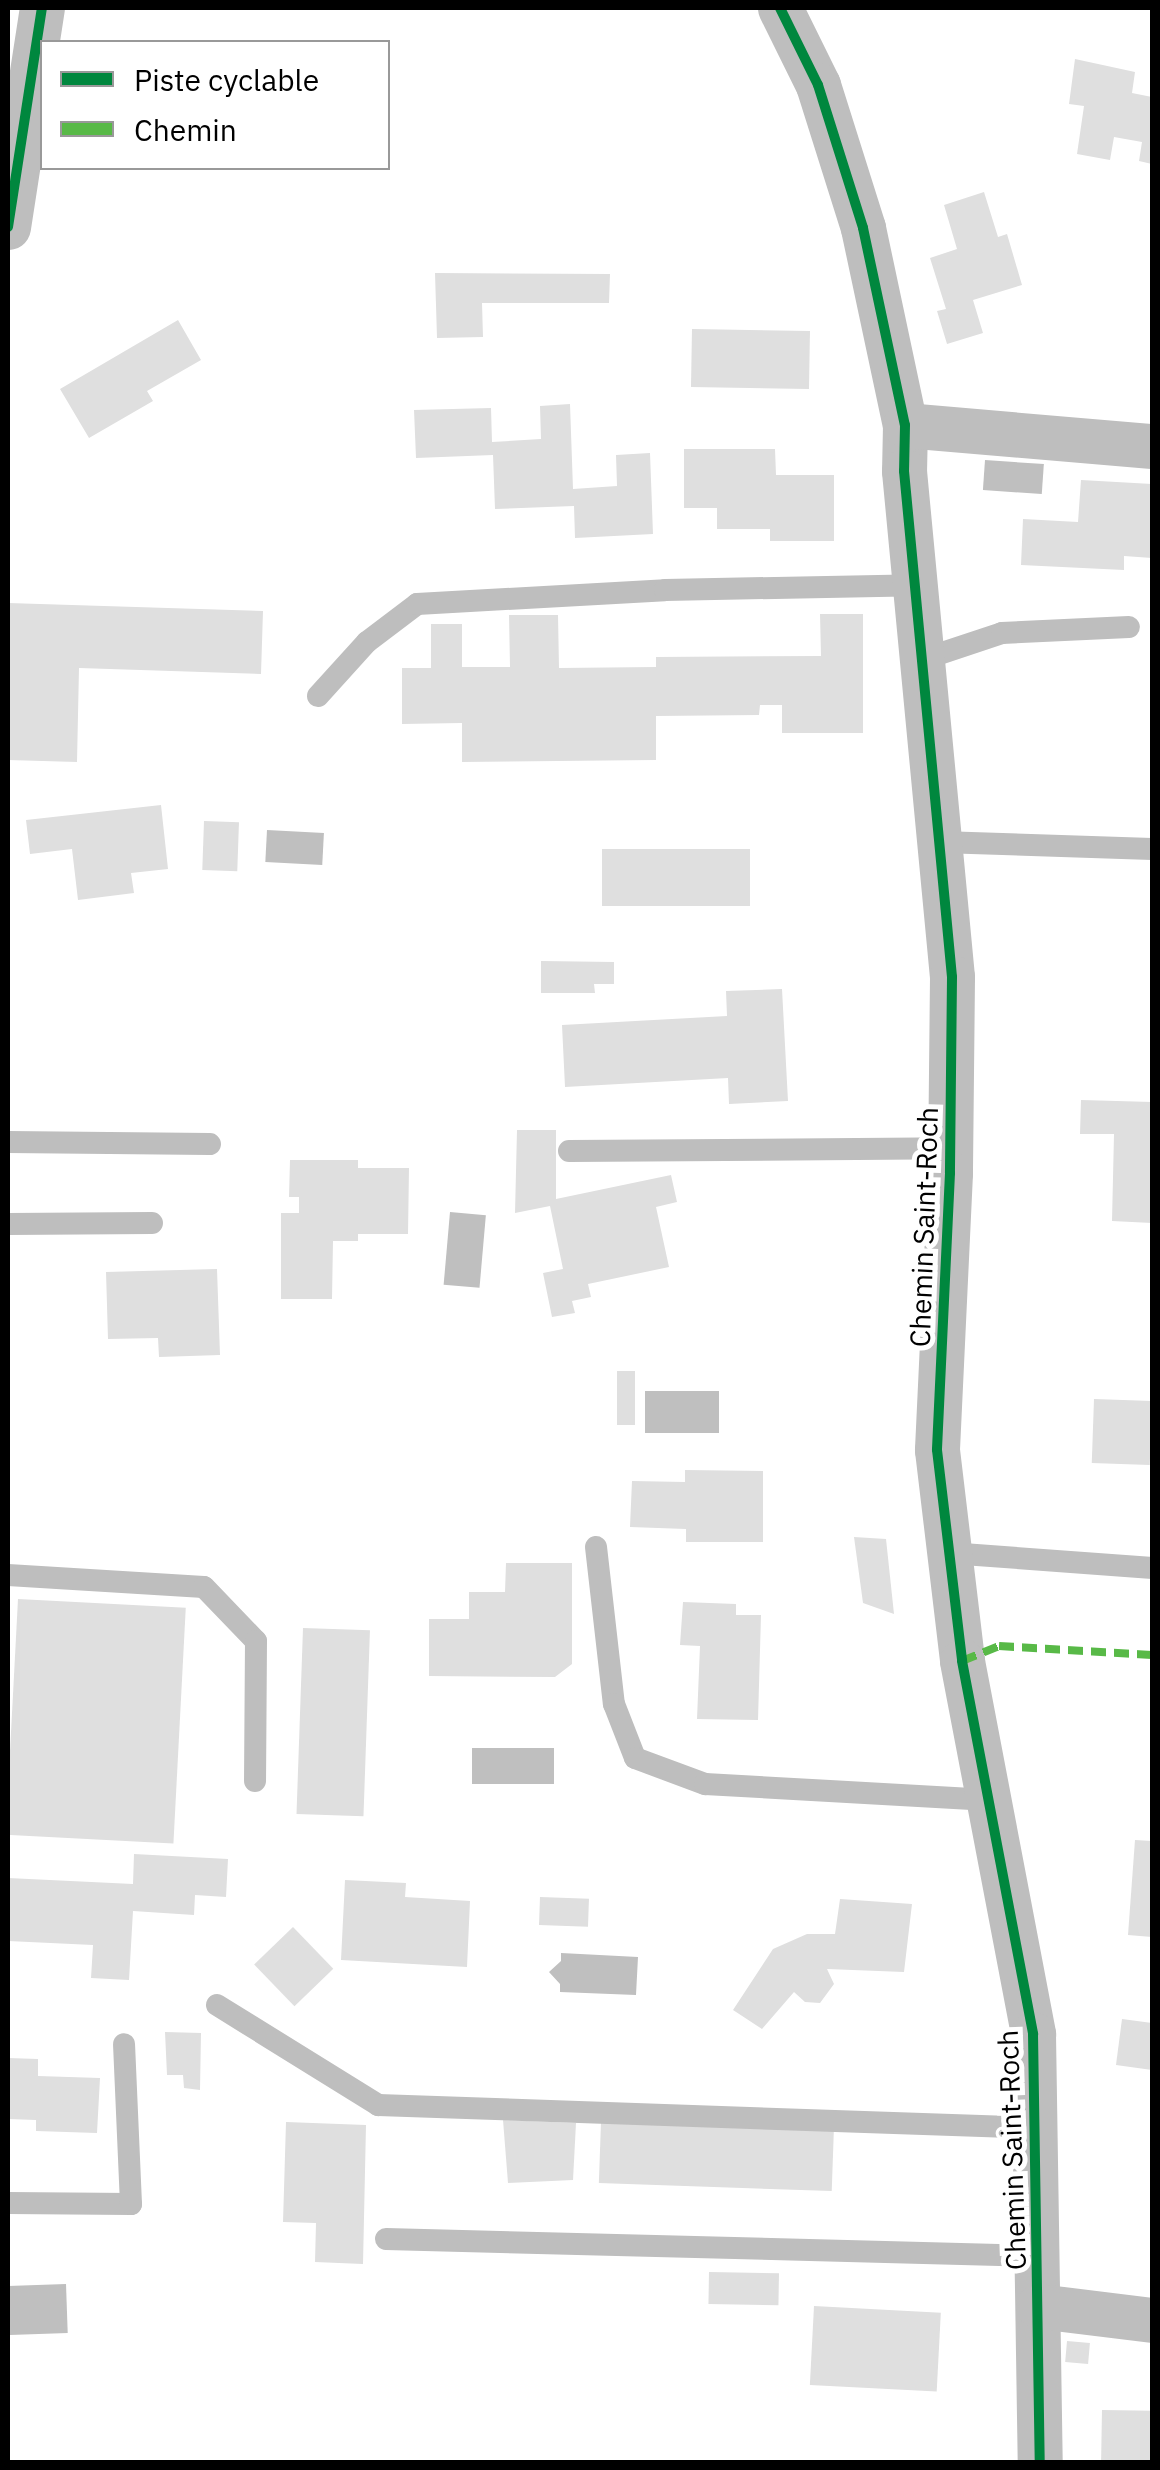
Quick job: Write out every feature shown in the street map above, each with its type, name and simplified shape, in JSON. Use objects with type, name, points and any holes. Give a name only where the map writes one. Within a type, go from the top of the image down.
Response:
[{"type":"street","points":[[8,227],[42,8]]},
{"type":"street","name":"Chemin Saint-Roch","points":[[780,8],[818,85],[863,228],[905,425],[904,471],[952,977],[950,1148],[937,1450],[962,1660],[1034,2034],[1040,2462]]},
{"type":"street","points":[[905,425],[1152,446]]},
{"type":"street","points":[[1038,2306],[1152,2320]]},
{"type":"lane","points":[[318,696],[366,642],[417,604],[665,590],[917,585]]},
{"type":"lane","points":[[924,659],[1002,632],[1129,627]]},
{"type":"lane","points":[[940,842],[1152,849]]},
{"type":"lane","points":[[8,1142],[210,1144]]},
{"type":"lane","points":[[569,1151],[950,1148]]},
{"type":"lane","points":[[8,1224],[152,1223]]},
{"type":"lane","points":[[596,1548],[614,1704],[635,1758],[705,1784],[990,1800]]},
{"type":"lane","points":[[949,1554],[1152,1568]]},
{"type":"lane","points":[[8,1575],[204,1586],[256,1641],[255,1782]]},
{"type":"lane","points":[[217,2006],[378,2105],[1035,2128]]},
{"type":"lane","points":[[8,2203],[131,2204],[124,2044]]},
{"type":"lane","points":[[386,2239],[1038,2256]]},
{"type":"shaded area","points":[[985,460],[1044,464],[1042,494],[983,490]]},
{"type":"shaded area","points":[[267,830],[324,833],[322,865],[265,862]]},
{"type":"shaded area","points":[[450,1212],[486,1215],[480,1288],[444,1285]]},
{"type":"shaded area","points":[[645,1391],[719,1391],[719,1433],[645,1433]]},
{"type":"shaded area","points":[[472,1748],[554,1748],[554,1784],[472,1784]]},
{"type":"shaded area","points":[[561,1953],[638,1957],[636,1995],[560,1992],[560,1984],[549,1972],[561,1961]]},
{"type":"shaded area","points":[[66,2284],[68,2333],[10,2335],[8,2286]]},
{"type":"building","points":[[1075,59],[1135,72],[1132,93],[1152,97],[1152,164],[1139,161],[1142,142],[1114,137],[1110,160],[1077,154],[1084,106],[1069,104]]},
{"type":"building","points":[[984,192],[998,237],[1007,234],[1022,285],[973,300],[983,333],[947,344],[937,311],[946,309],[930,258],[957,249],[944,205]]},
{"type":"building","points":[[435,273],[610,274],[609,303],[482,303],[483,337],[437,338]]},
{"type":"building","points":[[178,320],[201,360],[147,391],[153,401],[89,438],[60,389]]},
{"type":"building","points":[[692,329],[810,331],[809,389],[691,387]]},
{"type":"building","points":[[570,404],[573,489],[617,486],[616,455],[650,453],[653,534],[575,538],[574,506],[495,509],[493,455],[416,458],[414,410],[491,408],[492,442],[541,439],[540,406]]},
{"type":"building","points":[[684,449],[775,449],[776,475],[834,475],[834,541],[770,541],[770,529],[717,529],[717,508],[684,508]]},
{"type":"building","points":[[1081,480],[1152,484],[1152,558],[1124,556],[1124,570],[1021,565],[1023,519],[1078,522]]},
{"type":"building","points":[[8,603],[263,611],[261,674],[79,668],[77,762],[8,760]]},
{"type":"building","points":[[820,614],[863,614],[863,733],[782,733],[782,705],[760,705],[759,715],[656,716],[656,760],[462,762],[462,723],[402,724],[402,668],[431,668],[431,624],[462,624],[462,667],[510,667],[509,615],[558,615],[559,668],[656,667],[656,657],[821,656]]},
{"type":"building","points":[[161,805],[168,869],[131,873],[134,893],[78,900],[72,849],[30,854],[26,820]]},
{"type":"building","points":[[204,821],[239,822],[237,871],[202,870]]},
{"type":"building","points":[[602,849],[750,849],[750,906],[602,906]]},
{"type":"building","points":[[541,961],[614,962],[614,984],[594,984],[595,993],[541,993]]},
{"type":"building","points":[[782,989],[788,1101],[729,1104],[728,1078],[565,1087],[562,1025],[727,1016],[726,991]]},
{"type":"building","points":[[1081,1100],[1152,1102],[1152,1223],[1112,1221],[1114,1134],[1080,1134]]},
{"type":"building","points":[[517,1130],[556,1130],[556,1199],[671,1175],[677,1202],[656,1207],[669,1267],[588,1284],[591,1297],[572,1301],[575,1313],[552,1317],[543,1273],[563,1269],[550,1206],[515,1213]]},
{"type":"building","points":[[290,1160],[358,1160],[358,1168],[409,1168],[408,1234],[358,1234],[358,1241],[333,1241],[332,1299],[281,1299],[281,1213],[299,1213],[299,1197],[289,1197]]},
{"type":"building","points":[[217,1269],[220,1355],[159,1357],[158,1338],[108,1339],[106,1272]]},
{"type":"building","points":[[617,1371],[635,1371],[635,1425],[617,1425]]},
{"type":"building","points":[[1094,1399],[1152,1401],[1150,1465],[1092,1463]]},
{"type":"building","points":[[685,1470],[763,1471],[763,1542],[686,1542],[686,1529],[630,1527],[632,1481],[685,1482]]},
{"type":"building","points":[[854,1537],[886,1539],[894,1614],[863,1603]]},
{"type":"building","points":[[506,1563],[572,1563],[572,1664],[555,1677],[429,1676],[429,1619],[469,1619],[469,1592],[505,1592]]},
{"type":"building","points":[[18,1599],[186,1608],[173,1843],[8,1835]]},
{"type":"building","points":[[683,1602],[736,1604],[736,1615],[761,1615],[758,1720],[697,1719],[700,1646],[680,1645]]},
{"type":"building","points":[[303,1628],[370,1630],[363,1816],[297,1814]]},
{"type":"building","points":[[1135,1840],[1152,1841],[1152,1937],[1128,1935]]},
{"type":"building","points":[[134,1854],[228,1859],[226,1897],[195,1895],[194,1915],[133,1911],[129,1980],[91,1978],[93,1945],[8,1941],[8,1878],[133,1884]]},
{"type":"building","points":[[345,1880],[406,1883],[405,1897],[470,1901],[467,1967],[341,1960]]},
{"type":"building","points":[[540,1897],[589,1899],[588,1927],[539,1925]]},
{"type":"building","points":[[840,1899],[912,1904],[904,1972],[827,1969],[834,1984],[820,2003],[805,2002],[794,1992],[762,2029],[733,2010],[773,1949],[807,1934],[835,1934]]},
{"type":"building","points":[[293,1927],[333,1969],[294,2006],[254,1965]]},
{"type":"building","points":[[1122,2019],[1152,2023],[1152,2070],[1116,2065]]},
{"type":"building","points":[[165,2032],[201,2033],[200,2090],[184,2088],[183,2075],[167,2075]]},
{"type":"building","points":[[8,2058],[38,2059],[38,2076],[100,2078],[97,2133],[36,2131],[36,2120],[8,2119]]},
{"type":"building","points":[[503,2120],[576,2123],[573,2180],[508,2183]]},
{"type":"building","points":[[286,2122],[366,2125],[363,2264],[315,2262],[316,2223],[283,2222]]},
{"type":"building","points":[[601,2122],[834,2130],[832,2191],[599,2183]]},
{"type":"building","points":[[709,2272],[779,2273],[778,2305],[708,2304]]},
{"type":"building","points":[[814,2306],[941,2313],[937,2392],[810,2385]]},
{"type":"building","points":[[1067,2341],[1090,2343],[1088,2364],[1065,2362]]},
{"type":"building","points":[[1102,2410],[1152,2411],[1151,2462],[1101,2462]]},
{"type":"marked path","points":[[962,1661],[999,1646],[1152,1655]]},
{"type":"cycle path","points":[[8,227],[42,8]]},
{"type":"cycle path","points":[[780,8],[818,85],[863,228],[905,425],[904,471],[952,977],[950,1173],[937,1450],[962,1661],[1033,2034],[1040,2462]]}]
